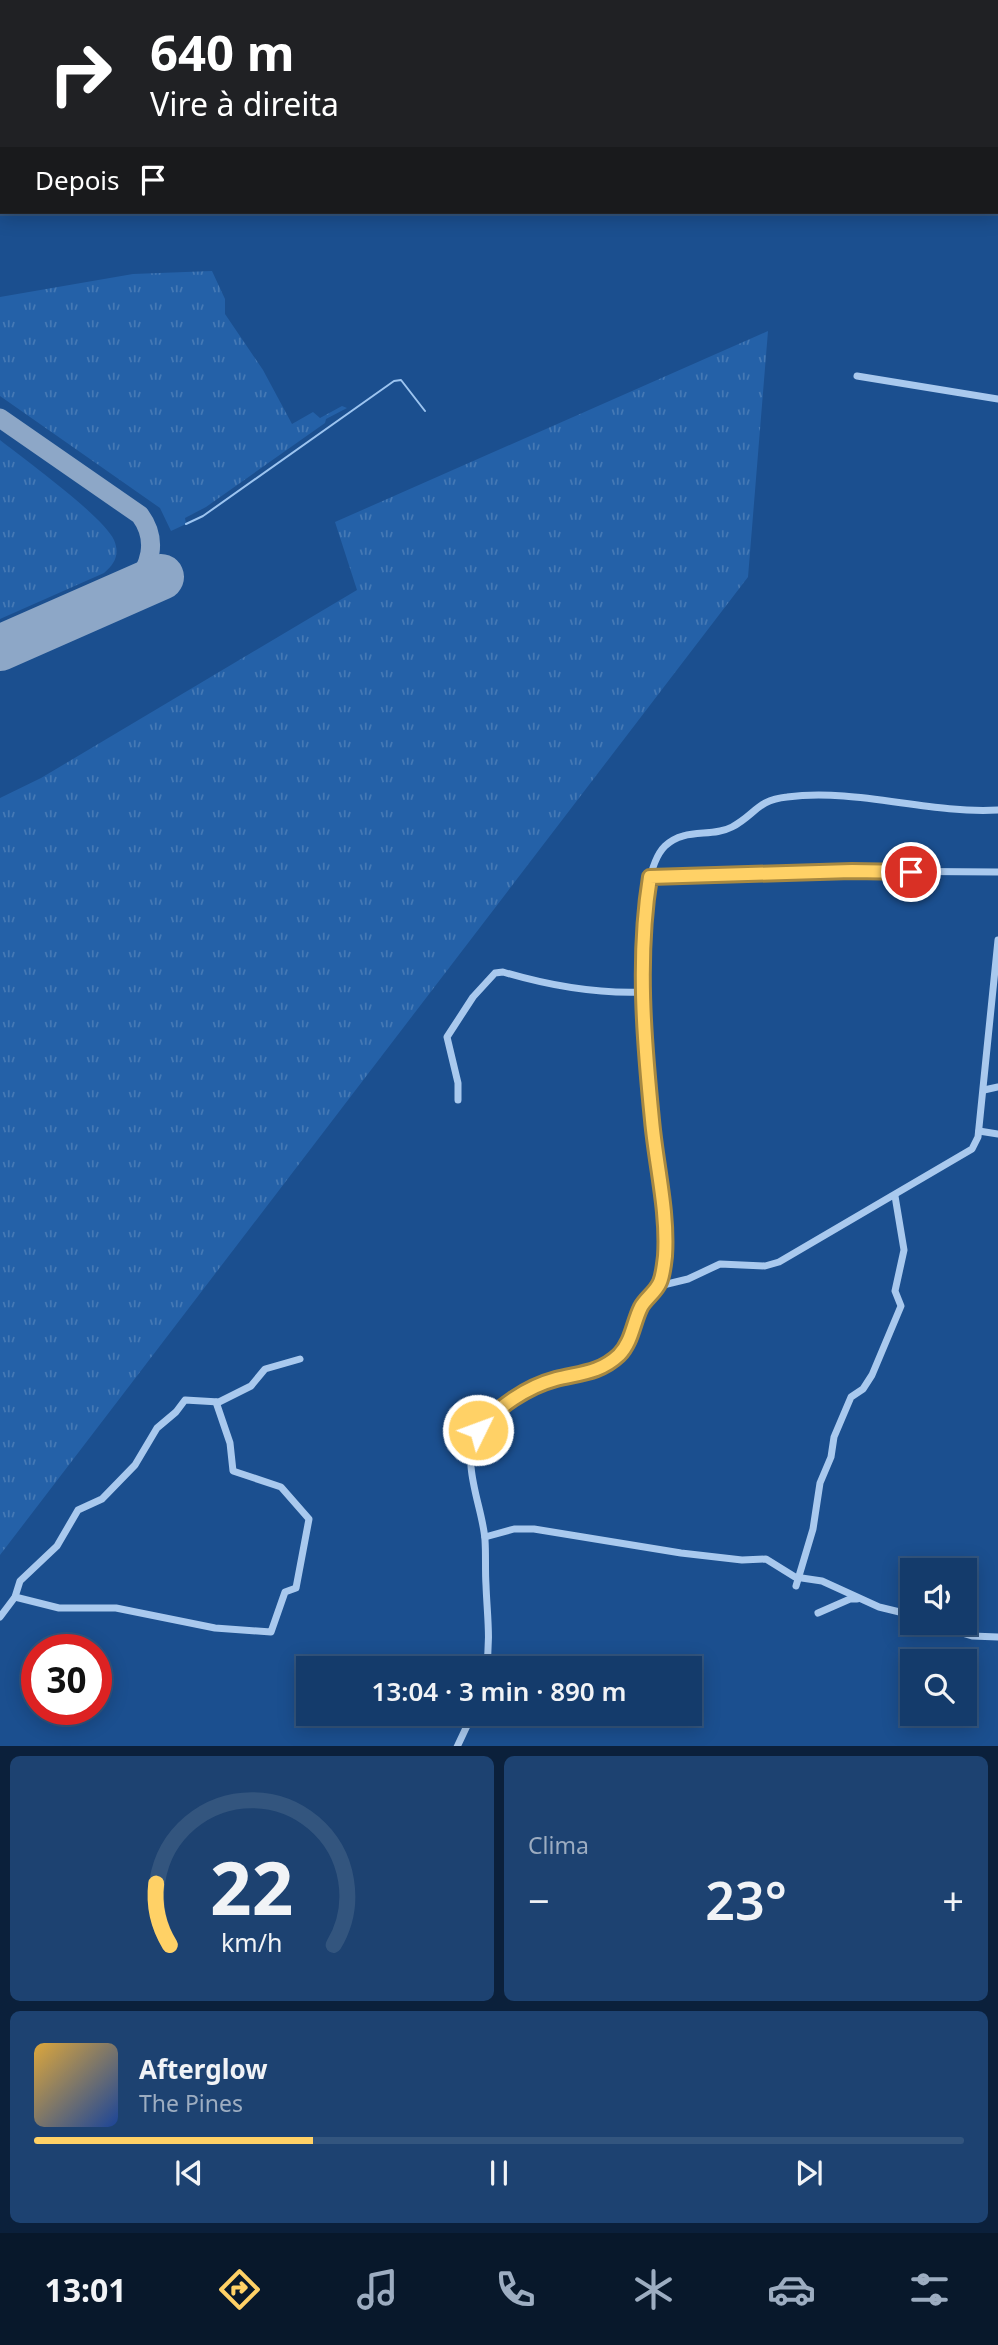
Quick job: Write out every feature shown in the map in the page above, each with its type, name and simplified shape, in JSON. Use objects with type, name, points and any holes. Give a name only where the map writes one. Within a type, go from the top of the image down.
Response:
[{"type":"street","points":[[858,376],[998,399]]},
{"type":"street","points":[[487,1656],[490,1618],[485,1537],[472,1452],[478,1430],[494,1413],[524,1392],[558,1378],[581,1376],[604,1367],[620,1354],[632,1334],[640,1309],[659,1286],[665,1256],[663,1199],[652,1121],[642,965],[650,877],[663,848],[682,835],[733,827],[754,808],[770,800],[790,796],[839,797],[961,811],[998,810]]},
{"type":"street","points":[[650,877],[852,871],[998,872]]},
{"type":"street","points":[[659,1286],[688,1279],[720,1264],[765,1266],[779,1262],[964,1156],[976,1143],[979,1132],[998,940]]},
{"type":"street","points":[[458,1100],[458,1083],[447,1038],[473,997],[495,973],[503,972],[556,987],[610,993],[644,992]]},
{"type":"street","points":[[984,1090],[998,1087]]},
{"type":"street","points":[[979,1132],[998,1134]]},
{"type":"street","points":[[798,1583],[820,1483],[831,1457],[834,1437],[851,1397],[863,1389],[872,1375],[901,1306],[895,1291],[904,1250],[895,1196]]},
{"type":"street","points":[[0,1617],[15,1597],[20,1581],[57,1546],[78,1510],[102,1499],[135,1465],[158,1426],[176,1412],[185,1400],[216,1402],[251,1386],[265,1369],[300,1359]]},
{"type":"street","points":[[15,1597],[59,1608],[117,1608],[215,1628],[271,1632],[285,1592],[296,1588],[309,1519],[282,1487],[233,1471],[230,1443],[216,1402]]},
{"type":"street","points":[[485,1537],[514,1529],[534,1529],[681,1553],[742,1560],[766,1559],[798,1583],[822,1581],[861,1600],[900,1611]]},
{"type":"street","points":[[818,1613],[850,1599],[861,1600]]},
{"type":"street","points":[[969,1635],[998,1637]]},
{"type":"street","points":[[457,1746],[467,1726]]},
{"type":"green space","points":[[212,271],[225,299],[225,314],[263,370],[292,424],[313,412],[320,418],[342,406],[347,408],[326,419],[325,423],[206,507],[185,518],[186,524],[171,531],[160,508],[0,396],[0,297],[133,274]]},
{"type":"green space","points":[[768,331],[748,577],[0,1555],[0,798],[41,778],[357,590],[335,522]]},
{"type":"green space","points":[[0,440],[95,517],[114,540],[117,550],[114,562],[104,573],[0,619]]},
{"type":"waterway","points":[[186,524],[203,516],[394,381],[401,380],[425,411]]},
{"type":"taxiway","points":[[0,418],[140,515],[151,544],[144,572],[132,590]]},
{"type":"runway","points":[[0,648],[161,577]]},
{"type":"route","points":[[478,1430],[494,1413],[533,1387],[558,1378],[581,1376],[604,1367],[620,1354],[632,1334],[640,1309],[662,1280],[665,1256],[663,1199],[652,1121],[642,965],[650,877],[765,876],[852,871],[911,872]]}]
